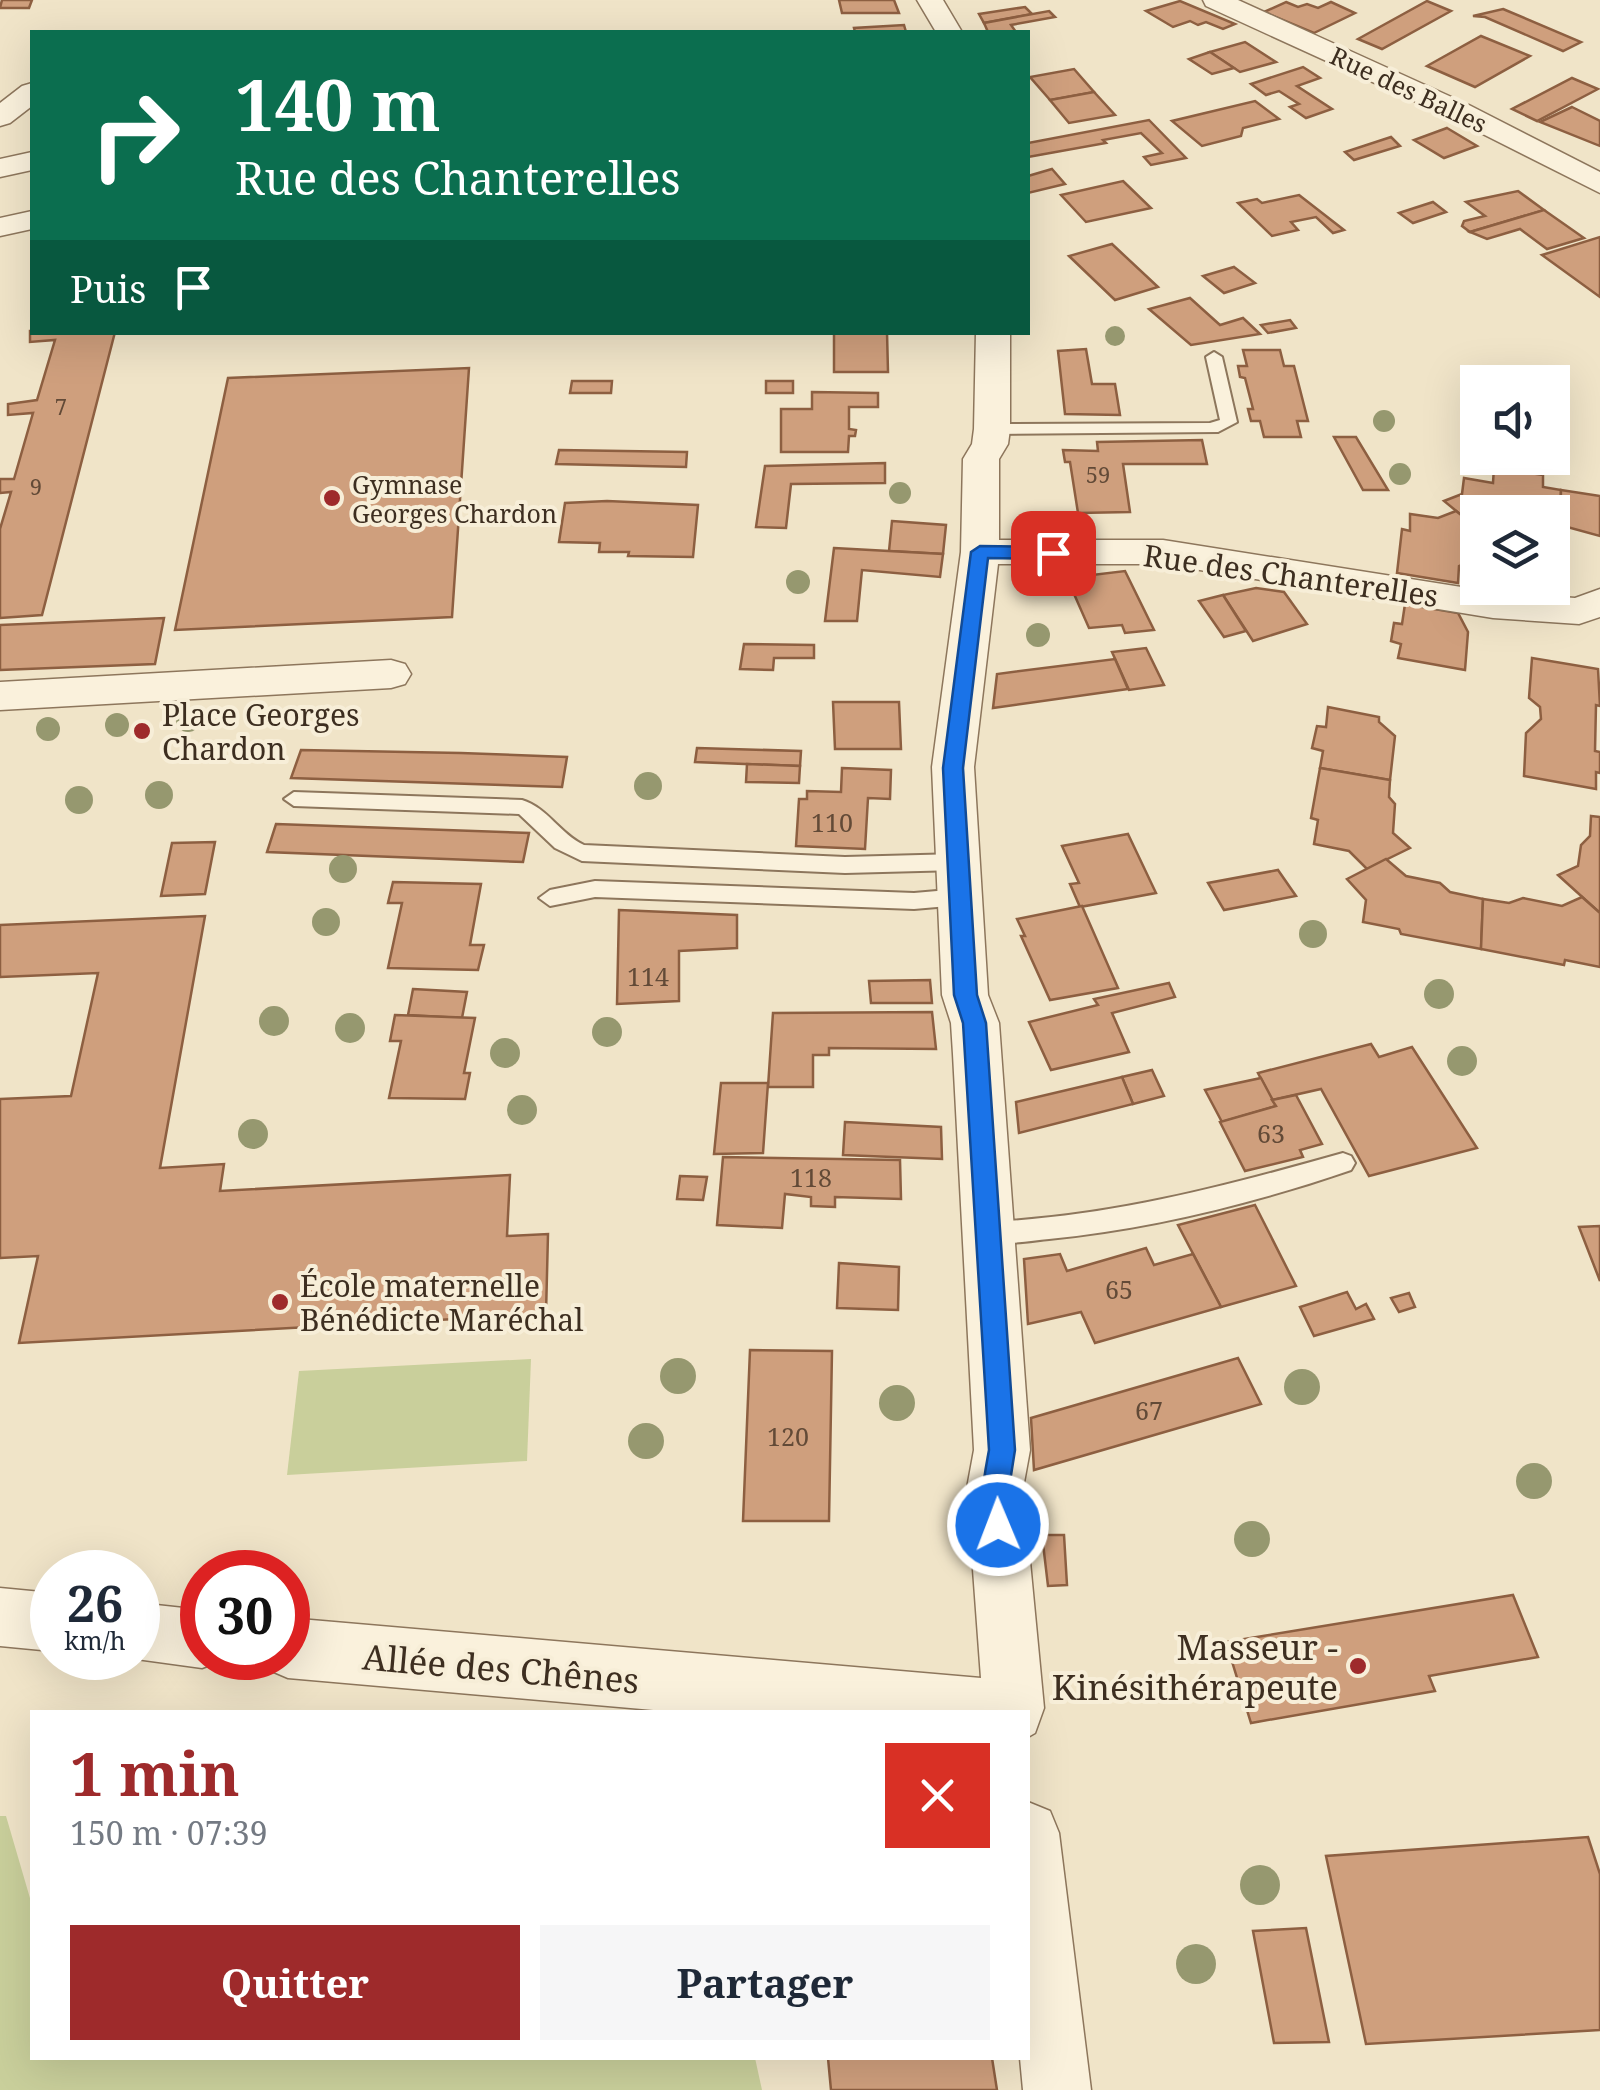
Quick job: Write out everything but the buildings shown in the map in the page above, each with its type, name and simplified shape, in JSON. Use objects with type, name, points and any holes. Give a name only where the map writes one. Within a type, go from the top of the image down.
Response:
[{"type":"street","points":[[930,0],[948,30]]},
{"type":"street","name":"Rue des Balles","points":[[1216,0],[1458,111],[1600,184]]},
{"type":"street","points":[[0,116],[30,94]]},
{"type":"street","points":[[0,168],[30,161]]},
{"type":"street","points":[[993,335],[992,428],[990,444],[981,459],[980,552],[953,768],[966,995],[975,1023],[1002,1450],[995,1488],[1014,1710]]},
{"type":"street","name":"Rue des Chanterelles","points":[[980,552],[1163,552],[1493,605],[1579,611],[1600,602]]},
{"type":"street","points":[[0,696],[391,674]]},
{"type":"street","points":[[0,1617],[30,1620]]},
{"type":"street","name":"Allée des Chênes","points":[[310,1650],[1014,1710]]},
{"type":"street","points":[[1030,1849],[1058,2090]]},
{"type":"lane","points":[[992,428],[1212,428],[1229,422],[1214,357]]},
{"type":"lane","points":[[294,798],[522,806],[564,847],[582,853],[845,865],[959,880]]},
{"type":"lane","points":[[550,898],[595,889],[914,901],[959,880]]},
{"type":"lane","points":[[988,1232],[1038,1232],[1188,1206],[1343,1163]]},
{"type":"green space","points":[[531,1359],[527,1461],[287,1475],[299,1371]]},
{"type":"green space","points":[[0,1816],[6,1816],[30,1898],[30,2060],[755,2060],[762,2090],[0,2090]]},
{"type":"place","name":"Gymnase Georges Chardon","points":[[332,498]]},
{"type":"place","name":"Place Georges Chardon","points":[[142,731]]},
{"type":"place","name":"École maternelle Bénédicte Maréchal","points":[[280,1302]]},
{"type":"place","name":"Masseur - Kinésithérapeute","points":[[1358,1666]]},
{"type":"route","points":[[998,1525],[995,1488],[1002,1450],[975,1023],[966,995],[953,768],[980,552],[1053,553]]}]
